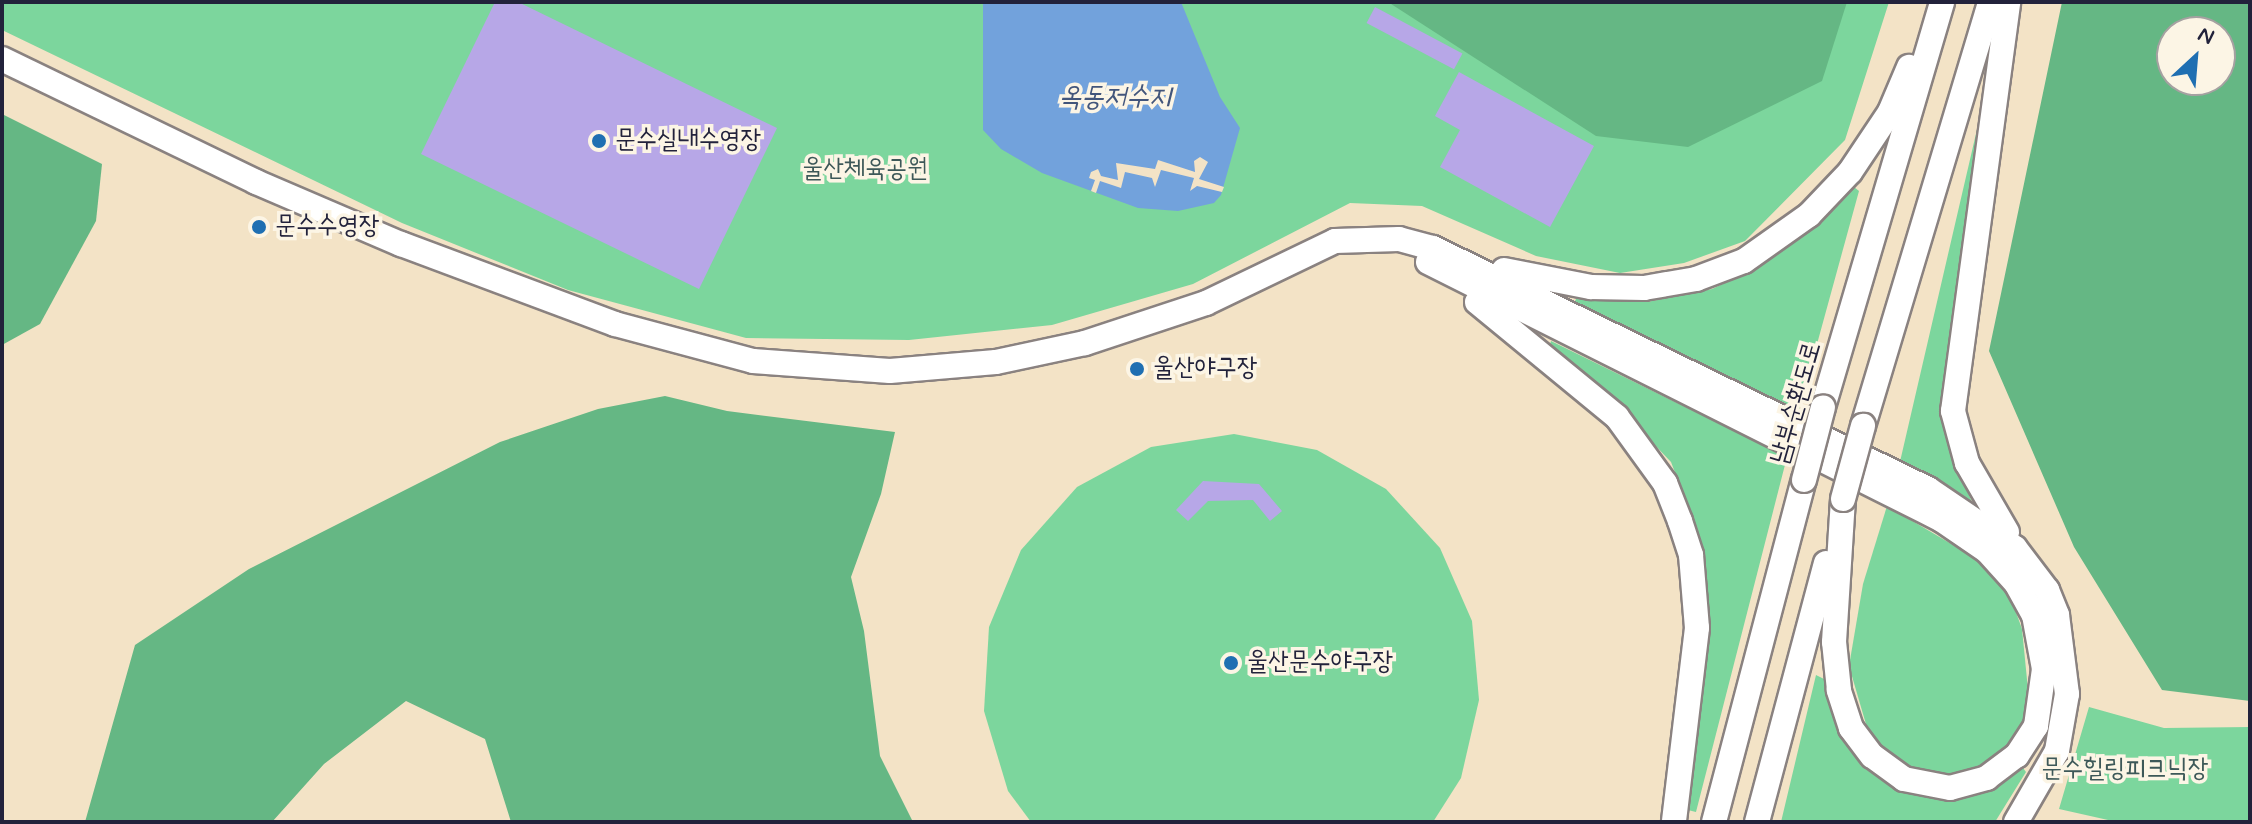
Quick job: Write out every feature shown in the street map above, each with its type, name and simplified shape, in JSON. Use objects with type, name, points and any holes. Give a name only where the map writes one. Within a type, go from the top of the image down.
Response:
[{"type":"main road","points":[[1823,407],[1927,2]]},
{"type":"main road","name":"남부순환도로","points":[[1714,822],[1823,407],[1942,2]]},
{"type":"main road","points":[[1757,822],[1974,2]]},
{"type":"main road","points":[[1863,426],[1990,2]]},
{"type":"main road","points":[[2008,2],[1953,411],[1959,443],[1975,482],[2034,570],[2057,615],[2067,694],[2057,751],[2013,822]]},
{"type":"main road","points":[[2,59],[243,176],[401,244],[615,324],[753,361],[890,371],[1039,355],[1206,303],[1335,241],[1378,240],[1433,248],[1529,276],[1591,287],[1644,288],[1719,271],[1765,249],[1830,194],[1878,132],[1909,67]]},
{"type":"main road","points":[[1378,240],[1965,535],[2002,566],[2030,607],[2044,651],[2039,754],[2013,822]]},
{"type":"main road","points":[[1378,240],[1487,309],[1584,389],[1617,417],[1665,483],[1691,555],[1697,593],[1695,666],[1674,822]]},
{"type":"main road","points":[[1433,248],[1953,502],[1996,532],[2034,570]]},
{"type":"main road","points":[[1843,499],[1834,605],[1836,667],[1844,711],[1872,756],[1886,769],[1927,787],[1950,788],[1987,778],[2028,741],[2044,692]]},
{"type":"green space","name":"울산체육공원","points":[[2,2],[1889,2],[1845,140],[1745,241],[1684,263],[1620,273],[1536,256],[1422,206],[1350,203],[1193,284],[1052,325],[909,340],[746,338],[568,290],[402,223],[2,30]]},
{"type":"green space","points":[[1388,2],[1847,2],[1822,81],[1688,147],[1596,136]]},
{"type":"green space","points":[[2062,2],[2250,2],[2250,701],[2162,690],[2074,547],[1989,351]]},
{"type":"green space","points":[[1981,112],[1986,113],[1955,461],[1974,507],[1899,466]]},
{"type":"green space","points":[[2,114],[102,164],[96,221],[40,324],[2,345]]},
{"type":"green space","points":[[1854,187],[1859,191],[1797,417],[1573,305],[1578,295],[1647,302],[1712,289],[1759,267]]},
{"type":"green space","points":[[1551,341],[1787,457],[1696,812],[1684,809],[1705,608],[1697,530],[1671,462],[1609,397],[1549,348]]},
{"type":"green space","points":[[665,396],[727,411],[895,432],[881,494],[851,577],[864,631],[880,756],[913,822],[511,822],[485,739],[406,701],[324,764],[272,822],[85,822],[135,645],[249,569],[500,442],[598,409]]},
{"type":"green space","name":"울산문수야구장","points":[[1234,434],[1317,450],[1386,489],[1440,548],[1472,621],[1479,700],[1461,778],[1433,822],[1031,822],[1008,791],[984,711],[989,627],[1021,550],[1077,487],[1151,447]]},
{"type":"green space","points":[[1887,506],[1970,555],[2008,590],[2022,629],[2030,710],[2012,743],[1983,769],[1952,777],[1920,774],[1888,756],[1868,731],[1849,666],[1863,584]]},
{"type":"green space","points":[[1816,675],[1826,680],[1833,715],[1861,766],[1900,789],[1939,799],[1988,790],[2020,764],[2026,772],[1995,822],[1781,822]]},
{"type":"green space","name":"문수힐링피크닉장","points":[[2089,707],[2164,728],[2250,727],[2250,822],[2117,822],[2059,809]]},
{"type":"water","name":"옥동저수지","points":[[983,2],[1181,2],[1220,97],[1240,128],[1221,195],[1214,203],[1178,211],[1138,208],[1042,173],[1001,149],[983,130]]},
{"type":"pier","points":[[1200,157],[1208,162],[1199,179],[1224,187],[1222,192],[1197,186],[1190,191],[1194,178],[1161,170],[1155,187],[1152,178],[1125,172],[1121,188],[1100,181],[1096,193],[1091,191],[1095,180],[1089,178],[1091,172],[1098,169],[1101,176],[1118,180],[1116,163],[1155,169],[1158,160],[1195,172],[1194,161]]},
{"type":"building","name":"문수실내수영장","points":[[495,2],[518,2],[777,128],[699,289],[421,154]]},
{"type":"building","points":[[1375,7],[1462,53],[1454,69],[1367,23]]},
{"type":"building","points":[[1459,72],[1594,146],[1550,227],[1440,167],[1460,130],[1435,116]]},
{"type":"building","points":[[1203,481],[1259,484],[1282,511],[1270,521],[1253,500],[1208,501],[1188,521],[1176,510]]},
{"type":"place","name":"문수실내수영장","points":[[599,141]]},
{"type":"place","name":"문수수영장","points":[[259,227]]},
{"type":"place","name":"울산야구장","points":[[1137,369]]},
{"type":"place","name":"울산문수야구장","points":[[1231,663]]}]
